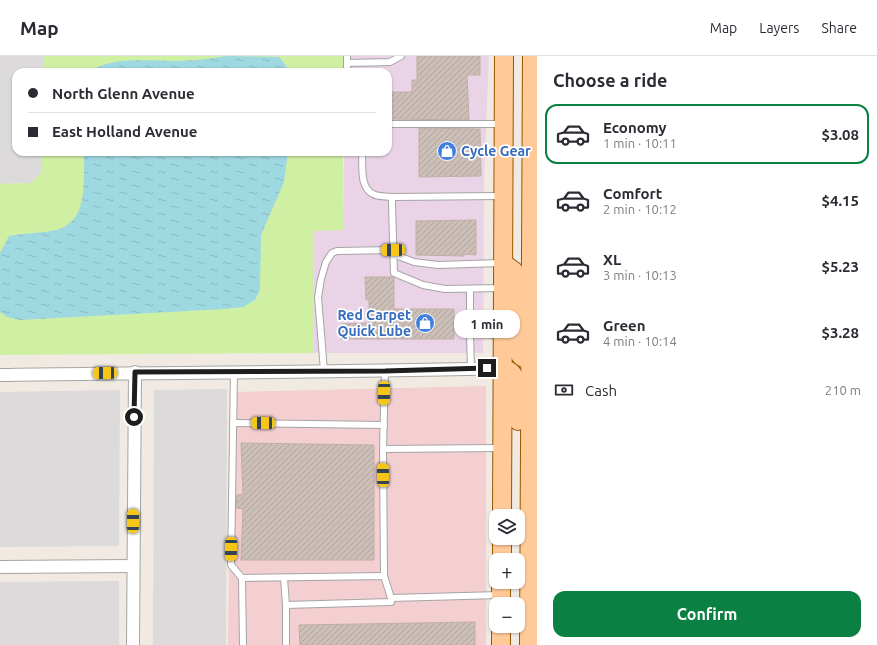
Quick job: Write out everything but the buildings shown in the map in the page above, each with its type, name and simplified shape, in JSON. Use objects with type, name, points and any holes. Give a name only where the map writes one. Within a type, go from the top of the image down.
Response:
[{"type":"main road","points":[[502,509],[504,56]]},
{"type":"main road","points":[[529,645],[533,626],[530,468],[534,386],[530,359],[534,291],[534,63]]},
{"type":"main road","points":[[503,263],[514,271],[517,280],[516,345],[519,355],[525,359],[530,359]]},
{"type":"main road","points":[[502,368],[510,371],[514,375],[516,381],[518,442],[521,456],[530,468]]},
{"type":"main road","points":[[501,633],[501,645]]},
{"type":"street","points":[[0,374],[385,371],[502,368]]},
{"type":"street","points":[[133,645],[135,372]]},
{"type":"street","points":[[0,567],[133,566]]},
{"type":"lane","points":[[347,59],[390,62],[401,56]]},
{"type":"lane","points":[[392,124],[504,124]]},
{"type":"lane","points":[[362,156],[363,180],[366,189],[374,195],[392,197],[503,196]]},
{"type":"lane","points":[[392,197],[394,273],[398,276],[423,285],[445,289],[503,288]]},
{"type":"lane","points":[[324,371],[318,297],[321,279],[329,256],[332,253],[337,251],[393,252],[414,262],[438,265],[503,263]]},
{"type":"lane","points":[[470,288],[471,369]]},
{"type":"lane","points":[[470,334],[502,335]]},
{"type":"lane","points":[[234,371],[231,565],[242,578],[243,645]]},
{"type":"lane","points":[[286,605],[391,602],[384,576],[383,449],[385,371]]},
{"type":"lane","points":[[233,423],[384,425]]},
{"type":"lane","points":[[383,449],[502,448]]},
{"type":"lane","points":[[242,578],[384,576]]},
{"type":"lane","points":[[284,578],[286,645]]},
{"type":"lane","points":[[391,598],[501,594]]},
{"type":"shaded area","points":[[0,56],[43,56],[43,68],[12,68],[12,156],[42,156],[42,172],[31,183],[0,184]]},
{"type":"shaded area","points":[[343,56],[489,56],[484,180],[483,353],[314,353],[314,230],[343,230],[344,156],[392,156],[392,68],[343,68]]},
{"type":"shaded area","points":[[486,386],[486,645],[228,645],[231,392]]},
{"type":"shaded area","points":[[227,389],[226,645],[153,645],[154,390]]},
{"type":"shaded area","points":[[120,390],[119,546],[0,547],[0,392]]},
{"type":"shaded area","points":[[119,581],[119,645],[0,645],[0,582]]},
{"type":"green space","points":[[43,56],[343,56],[343,68],[43,68]]},
{"type":"green space","points":[[42,156],[343,156],[343,230],[314,231],[314,353],[0,355],[0,184],[31,183],[42,172]]},
{"type":"water","points":[[229,56],[279,57],[287,68],[96,68],[119,61],[183,61]]},
{"type":"water","points":[[84,156],[287,156],[284,182],[261,235],[260,290],[255,300],[243,307],[224,309],[20,320],[7,317],[0,312],[0,253],[9,236],[57,230],[71,222],[77,215],[81,205],[84,184]]},
{"type":"place","name":"Cycle Gear","points":[[447,151]]},
{"type":"place","name":"Red Carpet Quick Lube","points":[[425,323]]},
{"type":"route","points":[[134,417],[135,372],[385,371],[487,368]]}]
